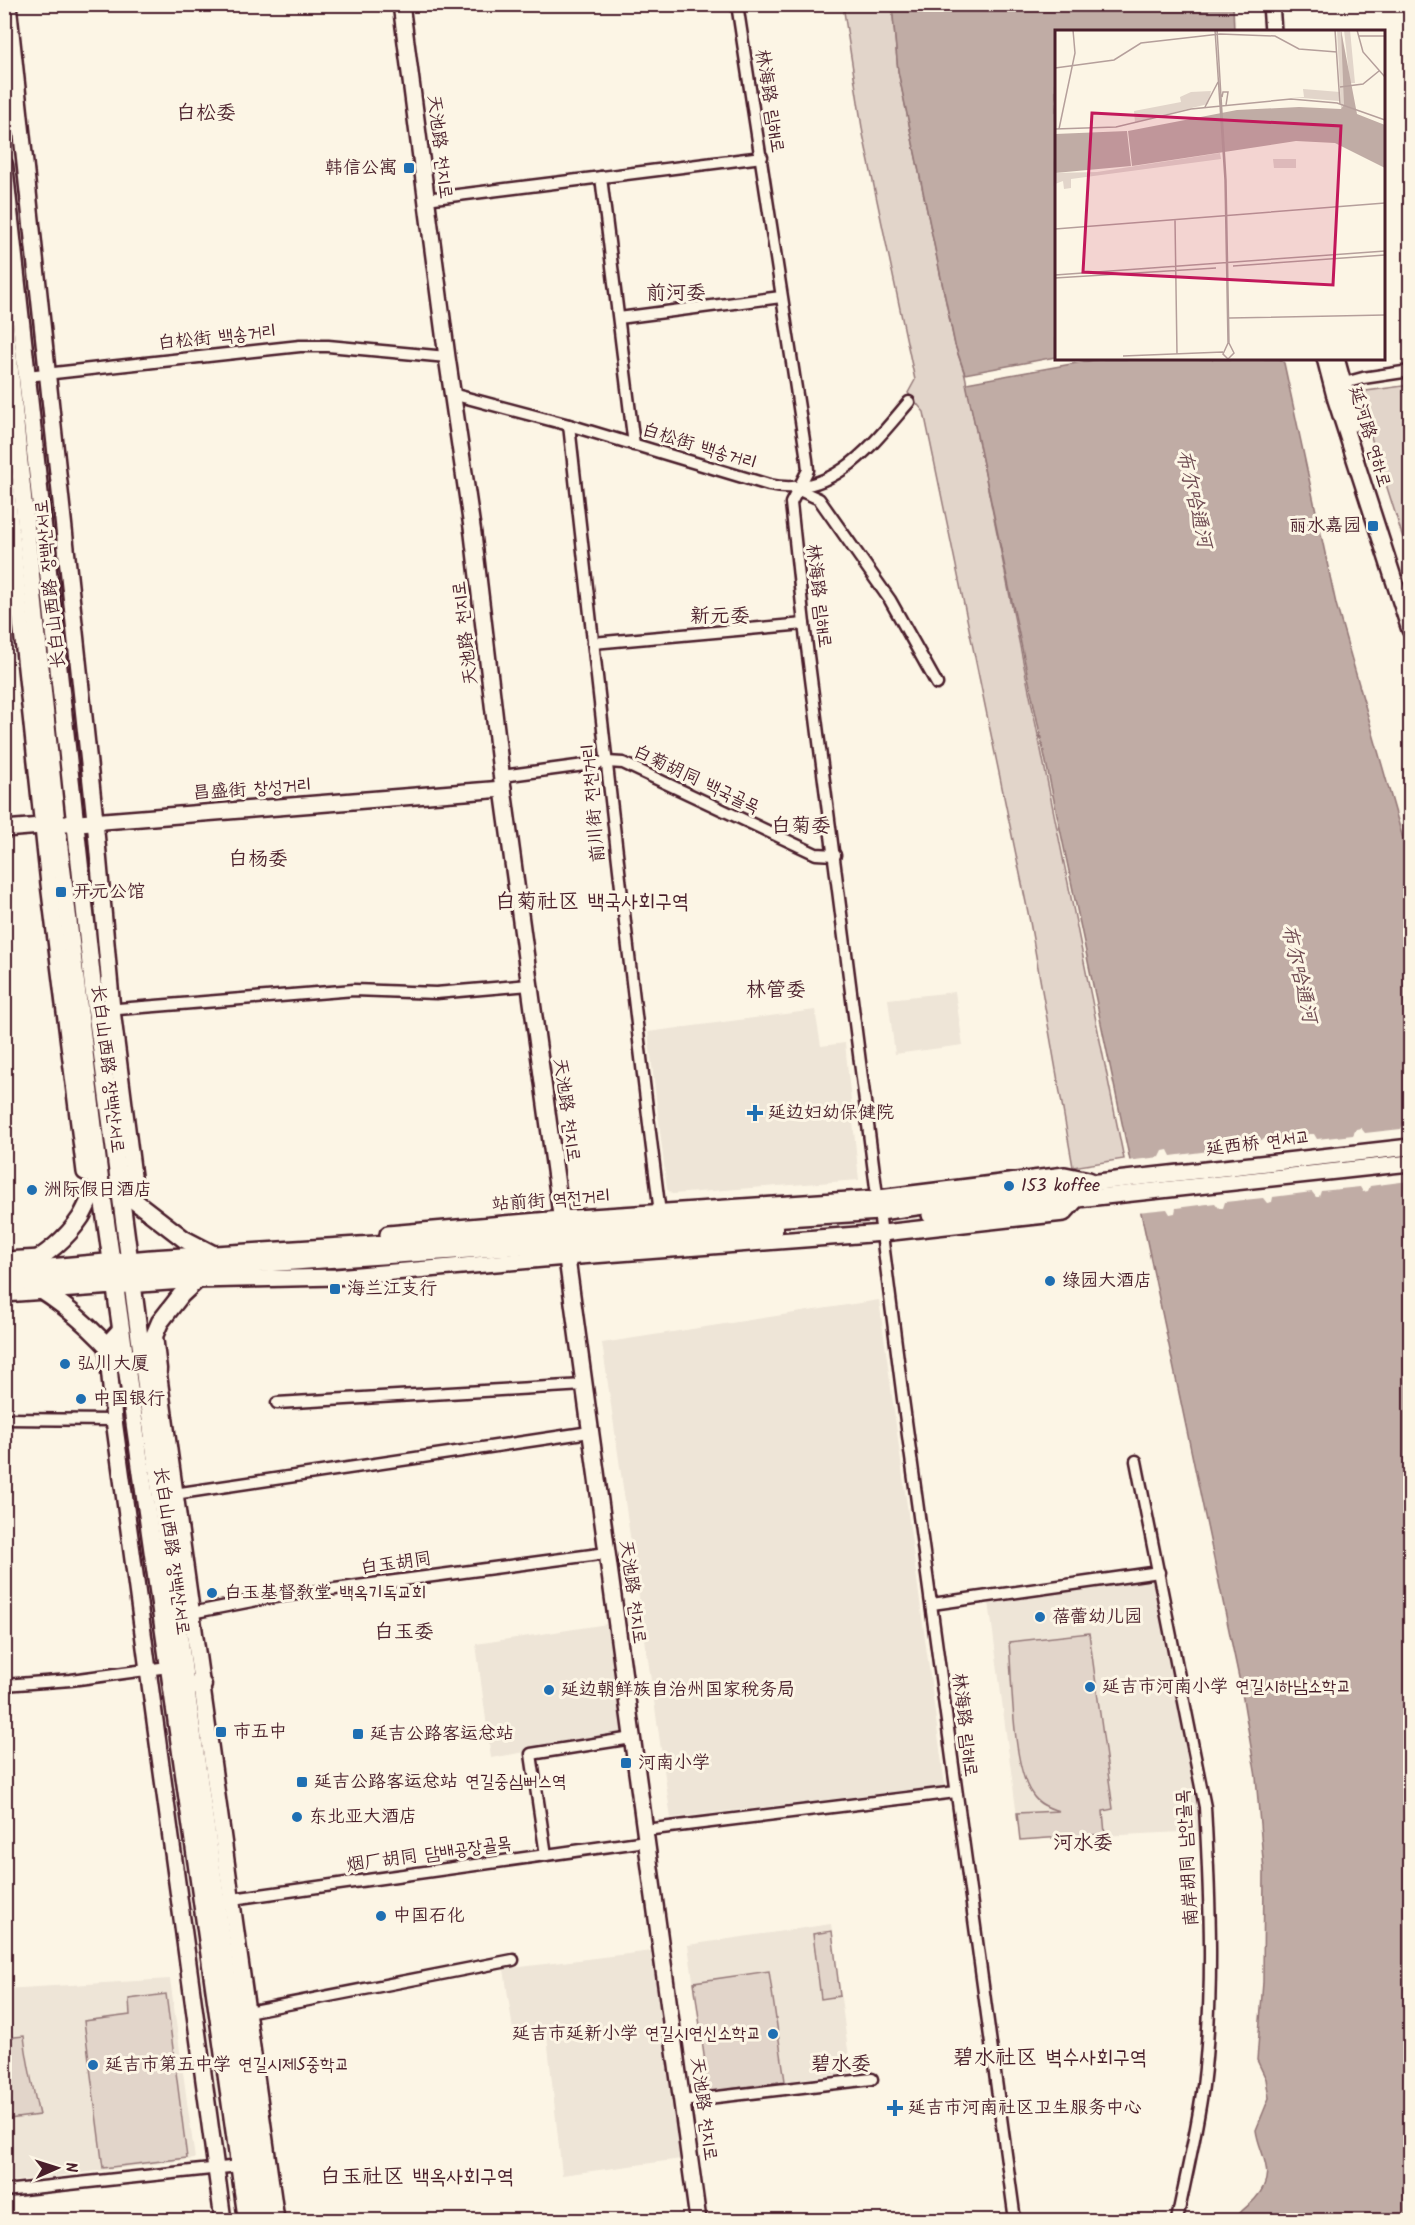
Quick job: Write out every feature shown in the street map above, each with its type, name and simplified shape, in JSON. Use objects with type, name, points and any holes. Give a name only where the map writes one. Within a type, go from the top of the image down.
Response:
[{"type":"main road","name":"长白山西路 장백산서로","points":[[4,165],[76,825],[104,1010],[119,1189],[149,1398],[195,1686],[224,1900],[262,2220]]},
{"type":"main road","name":"长白山西路 장백산서로","points":[[4,312],[50,827],[247,2220]]},
{"type":"main road","points":[[100,1179],[81,1217],[43,1258],[16,1274],[63,1304],[107,1344],[125,1366]]},
{"type":"main road","points":[[119,1189],[213,1261],[181,1295],[160,1322],[154,1336],[158,1369],[149,1398]]},
{"type":"street","name":"长白山西路 장백산서로","points":[[8,4],[95,820],[104,1010]]},
{"type":"street","name":"天池路 천지로","points":[[401,4],[452,394],[473,534],[502,783],[698,2220]]},
{"type":"street","name":"林海路 림해로","points":[[737,4],[807,459],[805,478],[796,489],[791,513],[804,624],[956,1792],[1015,2220]]},
{"type":"street","points":[[1271,4],[1273,30]]},
{"type":"street","points":[[1281,4],[1282,30]]},
{"type":"street","points":[[426,199],[762,157]]},
{"type":"street","points":[[601,177],[634,445]]},
{"type":"street","points":[[619,318],[781,297]]},
{"type":"street","name":"白松街 백송거리","points":[[27,376],[300,346],[328,346],[402,355],[447,357]]},
{"type":"street","name":"延河路 연하로","points":[[1326,360],[1337,384],[1410,597]]},
{"type":"street","name":"延河路 연하로","points":[[1336,360],[1337,384],[1410,630]]},
{"type":"street","points":[[1337,384],[1410,371]]},
{"type":"street","name":"白松街 백송거리","points":[[452,394],[569,425],[769,485],[796,489],[835,475],[850,465],[909,402]]},
{"type":"street","name":"前川街 전천거리","points":[[569,425],[607,762],[616,866],[660,1213]]},
{"type":"street","name":"长白山西路 장백산서로","points":[[4,462],[50,827],[84,1172],[100,1179]]},
{"type":"street","points":[[796,489],[814,495],[825,508],[890,600],[937,684]]},
{"type":"street","points":[[593,643],[804,624]]},
{"type":"street","name":"白菊胡同 백국골목","points":[[502,783],[607,762],[629,766],[816,854],[835,855]]},
{"type":"street","name":"昌盛街 창성거리","points":[[4,829],[76,825],[95,820],[502,783]]},
{"type":"street","points":[[104,1010],[354,990],[436,993],[530,985]]},
{"type":"street","name":"延西桥 연서교","points":[[1104,1182],[1410,1147]]},
{"type":"street","name":"延西桥 연서교","points":[[1111,1197],[1410,1163]]},
{"type":"street","name":"站前街 역전거리","points":[[131,1267],[196,1280],[336,1277],[564,1238],[660,1213],[881,1216],[1104,1182]]},
{"type":"street","name":"站前街 역전거리","points":[[4,1282],[16,1274],[881,1216],[1111,1197]]},
{"type":"street","name":"站前街 역전거리","points":[[4,1292],[44,1291],[112,1269],[131,1267],[193,1246],[336,1238],[564,1238]]},
{"type":"street","name":"站前街 역전거리","points":[[4,1260],[43,1258],[112,1269]]},
{"type":"street","points":[[4,1292],[16,1274]]},
{"type":"street","points":[[120,1330],[107,1344],[114,1420],[223,2220]]},
{"type":"street","points":[[158,1369],[191,1613],[195,1686]]},
{"type":"street","points":[[277,1403],[584,1386]]},
{"type":"street","points":[[4,1419],[114,1420]]},
{"type":"street","points":[[174,1494],[590,1432]]},
{"type":"street","name":"南岸胡同 남안골목","points":[[1136,1461],[1204,1807],[1208,1858],[1209,1932],[1203,2086],[1177,2220]]},
{"type":"street","name":"白玉胡同","points":[[191,1613],[267,1598],[607,1553]]},
{"type":"street","points":[[932,1604],[1159,1572]]},
{"type":"street","points":[[4,1685],[168,1667]]},
{"type":"street","points":[[546,1855],[531,1754],[632,1738]]},
{"type":"street","name":"烟厂胡同 담배공장골목","points":[[224,1900],[546,1855],[645,1835],[956,1792]]},
{"type":"street","points":[[224,1900],[247,2012],[276,2220]]},
{"type":"street","points":[[247,2012],[513,1960]]},
{"type":"street","points":[[682,2101],[872,2079]]},
{"type":"street","points":[[4,2192],[239,2166]]},
{"type":"shaded area","points":[[843,5],[892,5],[898,71],[955,345],[965,375],[1124,1159],[1073,1167],[1030,922],[924,412],[908,393],[915,380],[863,134]]},
{"type":"shaded area","points":[[1410,385],[1410,560],[1359,399],[1359,392]]},
{"type":"shaded area","points":[[955,992],[963,1045],[895,1054],[888,999]]},
{"type":"shaded area","name":"延边妇幼保健院","points":[[815,1010],[821,1046],[845,1043],[859,1180],[672,1194],[667,1189],[648,1032]]},
{"type":"shaded area","points":[[879,1300],[945,1786],[671,1818],[602,1343]]},
{"type":"shaded area","name":"延吉市河南小学 연길시하남소학교","points":[[1159,1575],[1203,1831],[1020,1840],[989,1602]]},
{"type":"shaded area","name":"延边朝鲜族自治州国家税务局","points":[[607,1624],[623,1735],[491,1758],[476,1644]]},
{"type":"shaded area","points":[[1089,1633],[1113,1809],[1103,1811],[1105,1834],[1020,1840],[1017,1813],[1059,1811],[1037,1800],[1025,1781],[1017,1744],[1009,1642]]},
{"type":"shaded area","name":"延吉市延新小学 연길시연신소학교","points":[[831,1924],[851,2072],[709,2092],[688,1945]]},
{"type":"shaded area","points":[[832,1931],[840,1996],[821,1999],[813,1934]]},
{"type":"shaded area","points":[[652,1951],[681,2159],[562,2175],[546,2027],[513,2030],[504,1969]]},
{"type":"shaded area","points":[[769,1971],[785,2081],[709,2092],[694,1982]]},
{"type":"shaded area","name":"延吉市第五中学 연길시제5중학교","points":[[170,1979],[195,2159],[8,2182],[4,2142],[4,1989]]},
{"type":"shaded area","points":[[166,1994],[187,2158],[103,2168],[84,2021],[130,2015],[129,1999]]},
{"type":"shaded area","points":[[24,2036],[39,2115],[9,2119],[5,2038]]},
{"type":"water","points":[[892,5],[1233,5],[1234,30],[1055,30],[1055,357],[965,374],[955,345],[898,71]]},
{"type":"water","name":"布尔哈通河","points":[[1093,360],[1281,360],[1284,363],[1336,604],[1410,863],[1410,2220],[1235,2220],[1262,2190],[1267,2172],[1256,2130],[1269,2098],[1266,2079],[1257,2060],[1263,1982],[1264,1871],[1256,1777],[1241,1687],[966,383]]},
{"type":"pier","points":[[1404,1123],[1410,1125],[1410,1184],[1408,1181],[1370,1186],[1368,1191],[1363,1192],[1360,1187],[1321,1191],[1319,1197],[1312,1192],[1273,1197],[1272,1202],[1267,1203],[1263,1198],[1225,1202],[1223,1208],[1219,1208],[1215,1203],[1176,1208],[1175,1213],[1170,1214],[1167,1209],[1137,1212],[1126,1161],[1160,1157],[1163,1151],[1168,1150],[1171,1156],[1209,1151],[1211,1145],[1216,1144],[1221,1150],[1258,1146],[1260,1140],[1265,1139],[1269,1144],[1306,1140],[1308,1134],[1314,1134],[1317,1139],[1353,1135],[1356,1129],[1361,1128],[1365,1133],[1401,1129]]},
{"type":"place","name":"韩信公寓","points":[[409,168]]},
{"type":"place","name":"丽水嘉园","points":[[1373,526]]},
{"type":"place","name":"开元公馆","points":[[61,892]]},
{"type":"place","name":"延边妇幼保健院","points":[[755,1113]]},
{"type":"place","name":"153 koffee","points":[[1009,1186]]},
{"type":"place","name":"洲际假日酒店","points":[[32,1190]]},
{"type":"place","name":"绿园大酒店","points":[[1050,1281]]},
{"type":"place","name":"海兰江支行","points":[[335,1289]]},
{"type":"place","name":"弘川大厦","points":[[65,1364]]},
{"type":"place","name":"中国银行","points":[[81,1399]]},
{"type":"place","name":"白玉基督教堂 백옥기독교회","points":[[212,1593]]},
{"type":"place","name":"蓓蕾幼儿园","points":[[1040,1617]]},
{"type":"place","name":"延吉市河南小学 연길시하남소학교","points":[[1090,1687]]},
{"type":"place","name":"延边朝鲜族自治州国家税务局","points":[[549,1690]]},
{"type":"place","name":"市五中","points":[[221,1732]]},
{"type":"place","name":"延吉公路客运总站","points":[[358,1734]]},
{"type":"place","name":"河南小学","points":[[626,1763]]},
{"type":"place","name":"延吉公路客运总站 연길중심뻐스역","points":[[302,1782]]},
{"type":"place","name":"东北亚大酒店","points":[[297,1817]]},
{"type":"place","name":"中国石化","points":[[381,1916]]},
{"type":"place","name":"延吉市延新小学 연길시연신소학교","points":[[773,2034]]},
{"type":"place","name":"延吉市第五中学 연길시제5중학교","points":[[93,2065]]},
{"type":"place","name":"延吉市河南社区卫生服务中心","points":[[895,2108]]},
{"type":"district","name":"白松委","points":[[206,114]]},
{"type":"district","name":"前河委","points":[[676,294]]},
{"type":"district","name":"新元委","points":[[720,617]]},
{"type":"district","name":"白菊委","points":[[801,827]]},
{"type":"district","name":"白杨委","points":[[258,860]]},
{"type":"district","name":"白菊社区 백국사회구역","points":[[592,902]]},
{"type":"district","name":"林管委","points":[[776,991]]},
{"type":"district","name":"白玉委","points":[[404,1633]]},
{"type":"district","name":"河水委","points":[[1083,1844]]},
{"type":"district","name":"碧水社区 벽수사회구역","points":[[1050,2058]]},
{"type":"district","name":"碧水委","points":[[841,2065]]},
{"type":"district","name":"白玉社区 백옥사회구역","points":[[417,2177]]}]
